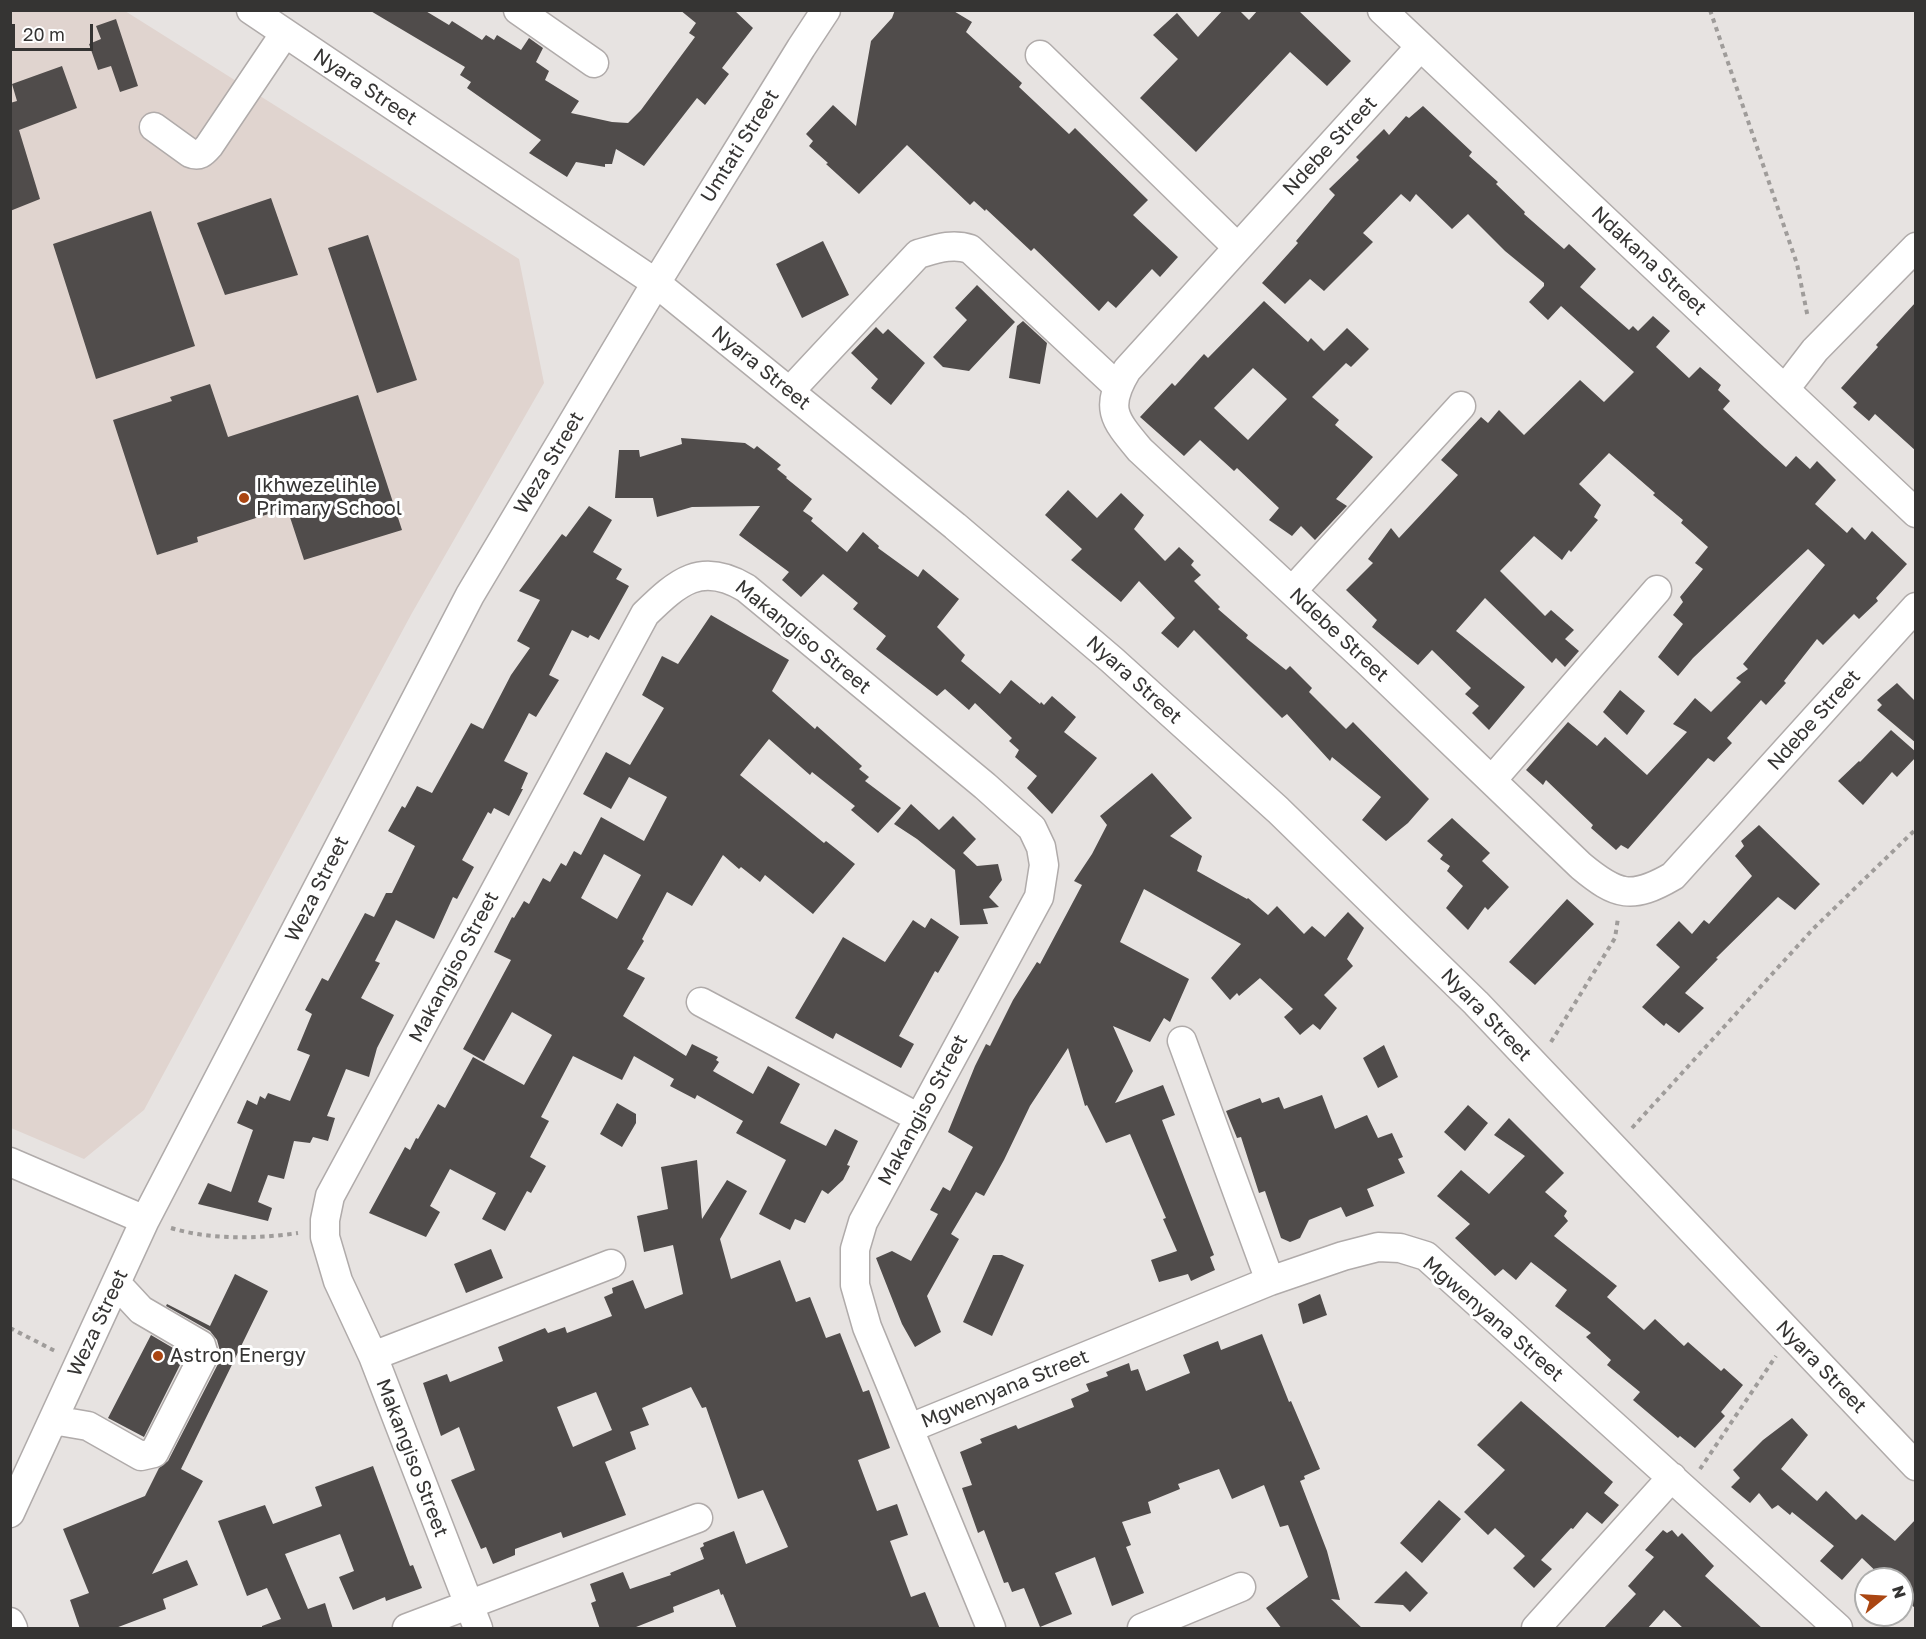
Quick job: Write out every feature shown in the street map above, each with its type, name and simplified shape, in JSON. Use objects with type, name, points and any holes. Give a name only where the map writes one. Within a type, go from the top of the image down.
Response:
[{"type":"street","name":"Nyara Street","points":[[251,10],[656,283],[1008,571],[1112,660],[1261,794],[1476,1003],[1916,1466]]},
{"type":"street","points":[[518,10],[594,63]]},
{"type":"street","name":"Umtati Street","points":[[656,283],[826,10]]},
{"type":"street","name":"Ndakana Street","points":[[1382,10],[1916,513]]},
{"type":"street","points":[[154,127],[190,153],[202,154],[210,146],[285,33]]},
{"type":"street","name":"Ndebe Street","points":[[1420,47],[1127,370],[1117,386],[1113,401],[1115,414],[1121,427],[1140,450],[1581,866],[1603,884],[1621,891],[1653,888],[1673,876],[1916,607]]},
{"type":"street","points":[[1040,56],[1237,247]]},
{"type":"street","points":[[790,391],[918,254],[959,245],[970,249],[1117,386]]},
{"type":"street","points":[[1785,389],[1815,350],[1916,247]]},
{"type":"street","name":"Weza Street","points":[[10,1513],[145,1220],[470,595],[656,283]]},
{"type":"street","points":[[1292,591],[1461,406]]},
{"type":"street","name":"Makangiso Street","points":[[474,1617],[373,1356],[338,1281],[328,1253],[324,1229],[330,1196],[645,614],[668,591],[686,579],[709,575],[730,578],[746,588],[986,786],[1032,828],[1041,846],[1044,865],[1039,897],[863,1222],[855,1249],[855,1286],[867,1327],[991,1629]]},
{"type":"street","points":[[1492,780],[1657,590]]},
{"type":"street","points":[[701,1002],[919,1118]]},
{"type":"street","points":[[1182,1041],[1270,1281]]},
{"type":"street","points":[[10,1162],[145,1220]]},
{"type":"street","name":"Mgwenyana Street","points":[[910,1428],[1270,1281],[1343,1256],[1378,1247],[1400,1248],[1426,1256],[1838,1629]]},
{"type":"street","points":[[373,1356],[611,1264]]},
{"type":"street","points":[[53,1420],[88,1426],[141,1456],[154,1453],[204,1355],[201,1345],[141,1310],[116,1283]]},
{"type":"street","points":[[1536,1629],[1679,1484]]},
{"type":"street","points":[[407,1629],[474,1617],[698,1518]]},
{"type":"street","points":[[1142,1629],[1241,1587]]},
{"type":"street","points":[[10,1622],[13,1629]]},
{"type":"path","points":[[1710,10],[1797,264],[1815,350]]},
{"type":"path","points":[[1613,1148],[1812,929],[1916,829]]},
{"type":"path","points":[[1536,1066],[1615,938],[1621,891]]},
{"type":"path","points":[[145,1220],[194,1234],[271,1237],[324,1229]]},
{"type":"path","points":[[10,1328],[79,1364]]},
{"type":"path","points":[[1679,1484],[1790,1335]]},
{"type":"shaded area","name":"Ikhwezelihle Primary School","points":[[10,11],[125,11],[519,259],[544,383],[412,613],[144,1110],[84,1159],[11,1128]]},
{"type":"building","points":[[369,10],[424,10],[449,25],[452,21],[482,40],[486,35],[494,40],[497,35],[521,50],[529,38],[543,48],[536,62],[549,71],[545,80],[579,101],[571,113],[628,123],[641,110],[695,37],[689,33],[696,23],[680,10],[734,10],[753,28],[722,68],[729,74],[705,105],[697,98],[644,166],[616,149],[612,164],[605,164],[605,167],[576,162],[567,177],[529,153],[541,140],[467,88],[471,82],[460,75],[465,67]]},
{"type":"building","points":[[895,10],[952,10],[972,22],[966,32],[1022,83],[1019,87],[1069,134],[1075,128],[1148,200],[1133,215],[1178,257],[1160,277],[1152,269],[1116,308],[1108,301],[1099,311],[1034,248],[1031,251],[986,209],[985,211],[974,201],[970,205],[907,145],[859,194],[826,164],[828,163],[809,146],[813,141],[806,134],[833,105],[856,126],[871,41],[892,18]]},
{"type":"building","points":[[1223,10],[1239,10],[1249,20],[1258,10],[1298,10],[1351,61],[1327,86],[1290,52],[1196,152],[1140,98],[1178,59],[1153,35],[1177,13],[1198,37]]},
{"type":"building","points":[[116,19],[138,86],[120,92],[111,66],[98,70],[89,44],[101,39],[96,26]]},
{"type":"building","points":[[62,66],[77,108],[19,130],[40,199],[10,211],[10,103],[17,101],[12,84]]},
{"type":"building","points":[[1423,106],[1472,152],[1469,156],[1498,182],[1496,184],[1525,212],[1524,214],[1564,249],[1569,244],[1596,269],[1580,287],[1629,330],[1633,326],[1638,331],[1653,316],[1670,331],[1656,347],[1689,378],[1700,367],[1721,385],[1718,390],[1730,401],[1723,409],[1786,467],[1796,456],[1810,469],[1817,461],[1836,480],[1815,504],[1847,533],[1852,527],[1865,540],[1872,531],[1907,564],[1876,598],[1878,601],[1859,619],[1854,614],[1823,645],[1817,639],[1784,681],[1786,683],[1766,705],[1761,700],[1727,738],[1732,743],[1714,762],[1708,758],[1628,849],[1621,845],[1616,850],[1591,828],[1593,825],[1546,780],[1543,785],[1526,770],[1568,722],[1597,746],[1605,737],[1647,775],[1687,732],[1673,724],[1695,698],[1711,712],[1741,682],[1736,678],[1748,669],[1743,664],[1825,565],[1808,549],[1693,658],[1678,676],[1658,657],[1683,624],[1673,615],[1683,602],[1680,597],[1703,569],[1695,563],[1708,547],[1681,523],[1683,520],[1653,495],[1655,493],[1609,453],[1579,484],[1601,505],[1594,517],[1598,520],[1571,552],[1569,550],[1562,560],[1534,536],[1500,571],[1545,616],[1551,610],[1574,630],[1565,639],[1579,651],[1565,667],[1556,658],[1552,663],[1485,598],[1456,631],[1525,687],[1489,730],[1472,713],[1479,706],[1465,694],[1471,688],[1432,650],[1418,665],[1372,627],[1377,620],[1346,590],[1373,563],[1368,559],[1391,528],[1399,538],[1458,475],[1441,460],[1481,417],[1488,423],[1499,410],[1524,435],[1580,380],[1604,402],[1634,372],[1561,306],[1548,320],[1529,302],[1544,286],[1544,283],[1505,251],[1468,214],[1452,229],[1416,194],[1410,202],[1401,194],[1363,233],[1373,242],[1324,291],[1310,279],[1285,304],[1262,283],[1298,243],[1296,241],[1335,195],[1329,189],[1359,160],[1356,157],[1384,129],[1389,135],[1406,116],[1409,118]]},
{"type":"building","points":[[271,198],[298,275],[225,295],[197,223]]},
{"type":"building","points":[[151,211],[195,346],[96,379],[53,244]]},
{"type":"building","points":[[368,235],[417,380],[377,393],[328,248]]},
{"type":"building","points":[[823,241],[849,295],[802,318],[776,264]]},
{"type":"building","points":[[977,285],[1015,322],[969,371],[943,367],[933,357],[967,320],[955,308]]},
{"type":"building","points":[[1264,301],[1308,342],[1311,338],[1324,351],[1347,328],[1369,349],[1351,367],[1346,363],[1312,397],[1339,420],[1335,425],[1373,457],[1336,499],[1347,506],[1315,540],[1301,526],[1292,536],[1269,520],[1279,508],[1237,468],[1234,471],[1200,440],[1184,456],[1140,417],[1172,383],[1175,386],[1204,354],[1208,358]],"holes":[[[1253,368],[1287,399],[1248,440],[1214,408]]]},
{"type":"building","points":[[1916,302],[1916,451],[1875,414],[1869,421],[1853,407],[1857,403],[1841,388],[1878,347],[1876,345]]},
{"type":"building","points":[[1023,321],[1047,343],[1040,384],[1009,378],[1017,326]]},
{"type":"building","points":[[876,327],[883,334],[888,329],[925,363],[891,405],[871,388],[878,379],[851,353]]},
{"type":"building","points":[[210,384],[228,437],[358,395],[402,530],[304,560],[287,508],[197,537],[198,542],[157,555],[113,420],[172,401],[170,397]]},
{"type":"building","points":[[681,438],[745,443],[754,449],[757,446],[781,465],[777,469],[812,499],[803,511],[813,518],[811,521],[847,552],[863,532],[879,546],[878,548],[918,577],[923,569],[959,599],[937,627],[965,655],[961,661],[1000,694],[1011,680],[1040,704],[1041,702],[1044,705],[1052,696],[1076,717],[1064,732],[1097,758],[1052,814],[1027,788],[1037,776],[1015,757],[1019,750],[1009,741],[1012,738],[975,703],[969,710],[945,689],[937,696],[876,649],[886,636],[853,609],[858,603],[823,574],[801,597],[782,580],[789,572],[739,535],[760,506],[692,507],[657,517],[653,498],[615,498],[619,450],[639,450],[640,457],[682,444]]},
{"type":"building","points":[[1068,490],[1097,518],[1121,493],[1144,515],[1134,529],[1165,561],[1179,547],[1194,561],[1191,565],[1201,575],[1194,581],[1220,607],[1218,609],[1248,635],[1246,638],[1286,670],[1290,666],[1312,688],[1309,692],[1346,729],[1353,722],[1429,799],[1408,823],[1386,841],[1362,820],[1381,797],[1332,757],[1330,761],[1287,714],[1282,718],[1194,630],[1178,648],[1161,633],[1175,618],[1139,581],[1121,602],[1071,560],[1082,549],[1045,515]]},
{"type":"building","points":[[589,506],[612,520],[593,552],[622,569],[616,579],[629,586],[599,640],[590,635],[588,638],[572,630],[549,675],[559,680],[536,717],[529,713],[504,761],[528,773],[521,789],[523,789],[509,816],[494,808],[491,814],[488,812],[462,860],[474,867],[457,899],[453,897],[434,939],[396,920],[375,961],[380,963],[361,998],[394,1015],[377,1048],[369,1077],[346,1069],[327,1116],[335,1118],[328,1141],[313,1137],[310,1143],[294,1141],[284,1179],[268,1175],[258,1202],[272,1208],[268,1221],[198,1204],[208,1183],[231,1192],[253,1130],[237,1123],[247,1100],[257,1105],[260,1096],[265,1099],[268,1093],[290,1101],[310,1055],[297,1050],[312,1014],[305,1010],[322,978],[328,981],[365,913],[374,917],[386,893],[392,893],[415,846],[388,831],[402,806],[405,808],[417,786],[432,793],[471,723],[483,729],[511,675],[530,648],[517,641],[540,600],[519,591],[562,534],[566,537]]},
{"type":"building","points":[[711,615],[789,660],[772,691],[815,729],[817,726],[862,766],[859,769],[869,777],[865,781],[901,808],[878,833],[851,810],[855,806],[812,772],[810,775],[769,739],[740,775],[824,843],[826,841],[855,864],[813,914],[765,875],[760,882],[741,867],[739,869],[723,855],[692,906],[667,892],[642,939],[644,941],[627,969],[645,978],[623,1016],[686,1056],[692,1044],[718,1057],[716,1060],[719,1062],[713,1071],[753,1094],[768,1066],[800,1084],[780,1123],[826,1146],[835,1129],[858,1141],[843,1180],[828,1194],[822,1190],[805,1223],[795,1219],[790,1230],[759,1214],[786,1160],[736,1133],[743,1121],[697,1095],[695,1099],[670,1086],[674,1079],[634,1056],[622,1080],[573,1056],[541,1117],[549,1121],[530,1157],[546,1166],[531,1193],[527,1191],[505,1231],[482,1219],[496,1193],[450,1169],[430,1206],[440,1212],[426,1237],[369,1213],[405,1147],[410,1150],[438,1104],[445,1108],[473,1057],[524,1085],[552,1035],[512,1012],[484,1061],[463,1049],[511,960],[494,952],[512,917],[514,918],[524,901],[529,904],[543,878],[550,882],[561,863],[566,866],[574,851],[581,855],[601,817],[644,841],[667,797],[629,777],[611,809],[583,794],[606,752],[630,765],[664,708],[642,695],[662,656],[678,664]],"holes":[[[604,854],[641,875],[617,919],[581,898]]]},
{"type":"building","points":[[1897,683],[1916,702],[1916,743],[1877,710],[1882,705],[1877,700]]},
{"type":"building","points":[[1620,690],[1645,711],[1627,735],[1603,712]]},
{"type":"building","points":[[1891,730],[1916,752],[1916,757],[1897,777],[1892,772],[1863,805],[1838,781]]},
{"type":"building","points":[[1152,773],[1192,818],[1170,836],[1202,856],[1197,871],[1248,898],[1268,915],[1277,906],[1304,934],[1312,926],[1325,937],[1348,912],[1364,928],[1347,959],[1353,966],[1324,995],[1337,1008],[1320,1030],[1313,1024],[1300,1035],[1284,1017],[1293,1009],[1260,978],[1239,996],[1237,993],[1230,1000],[1211,978],[1241,944],[1144,889],[1120,942],[1189,979],[1170,1022],[1164,1018],[1150,1042],[1113,1026],[1133,1071],[1115,1103],[1163,1085],[1175,1115],[1162,1120],[1214,1255],[1210,1257],[1215,1270],[1191,1281],[1188,1274],[1159,1282],[1151,1260],[1177,1251],[1163,1219],[1166,1218],[1130,1134],[1106,1143],[1087,1105],[1085,1106],[1068,1048],[1030,1106],[984,1196],[976,1192],[951,1234],[959,1239],[927,1296],[941,1332],[915,1347],[902,1324],[876,1258],[892,1251],[911,1261],[938,1214],[930,1210],[943,1187],[950,1191],[973,1147],[948,1132],[975,1066],[986,1044],[990,1046],[1013,1000],[1037,962],[1040,964],[1082,885],[1074,881],[1092,854],[1107,825],[1100,816]]},
{"type":"building","points":[[911,804],[939,830],[953,816],[976,839],[963,853],[977,866],[998,864],[1002,880],[989,897],[999,907],[983,909],[988,924],[960,925],[955,870],[917,839],[894,824]]},
{"type":"building","points":[[1452,818],[1490,853],[1482,861],[1509,887],[1488,910],[1485,907],[1468,930],[1446,908],[1463,886],[1447,871],[1450,866],[1440,859],[1443,855],[1427,841]]},
{"type":"building","points":[[1759,825],[1820,884],[1795,910],[1778,897],[1716,958],[1718,959],[1685,993],[1704,1008],[1679,1033],[1666,1023],[1664,1026],[1642,1007],[1680,967],[1656,945],[1679,921],[1692,934],[1704,920],[1709,924],[1752,876],[1735,856],[1744,846],[1741,841]]},
{"type":"building","points":[[1567,899],[1594,924],[1535,985],[1509,962]]},
{"type":"building","points":[[931,918],[959,937],[938,973],[935,971],[899,1036],[914,1044],[901,1068],[836,1033],[833,1039],[795,1018],[843,937],[885,962],[913,920],[925,928]]},
{"type":"building","points":[[1384,1045],[1398,1077],[1378,1088],[1363,1058]]},
{"type":"building","points":[[1322,1095],[1335,1129],[1367,1115],[1378,1138],[1392,1133],[1403,1157],[1398,1159],[1405,1173],[1367,1189],[1374,1206],[1346,1217],[1341,1207],[1309,1220],[1300,1238],[1290,1242],[1281,1238],[1265,1191],[1259,1193],[1241,1137],[1237,1138],[1226,1111],[1260,1098],[1262,1103],[1279,1097],[1284,1109]]},
{"type":"building","points":[[617,1103],[636,1114],[636,1123],[622,1147],[600,1134]]},
{"type":"building","points":[[1468,1105],[1488,1123],[1465,1151],[1444,1132]]},
{"type":"building","points":[[1509,1118],[1564,1173],[1545,1192],[1567,1211],[1564,1216],[1568,1221],[1554,1236],[1617,1286],[1607,1297],[1644,1330],[1655,1319],[1684,1346],[1688,1342],[1721,1371],[1724,1368],[1743,1385],[1721,1412],[1725,1416],[1695,1448],[1680,1436],[1678,1438],[1633,1400],[1640,1392],[1607,1365],[1611,1360],[1586,1337],[1591,1333],[1555,1306],[1567,1290],[1531,1262],[1516,1280],[1503,1269],[1495,1276],[1455,1238],[1470,1224],[1437,1196],[1461,1170],[1489,1194],[1525,1156],[1494,1135]]},
{"type":"building","points":[[697,1160],[702,1219],[727,1180],[747,1191],[720,1239],[731,1279],[780,1260],[796,1302],[810,1297],[826,1338],[840,1333],[863,1392],[869,1390],[890,1448],[858,1460],[877,1511],[897,1504],[908,1535],[890,1541],[911,1597],[925,1592],[940,1629],[737,1629],[719,1589],[673,1607],[674,1612],[631,1629],[600,1629],[591,1603],[596,1601],[590,1584],[623,1572],[630,1589],[671,1575],[670,1573],[704,1559],[700,1548],[704,1546],[703,1543],[734,1531],[746,1564],[788,1547],[763,1490],[738,1499],[706,1407],[702,1408],[691,1387],[642,1408],[649,1425],[630,1432],[636,1449],[605,1462],[626,1515],[563,1538],[561,1532],[515,1549],[515,1555],[493,1564],[486,1547],[481,1549],[451,1480],[475,1470],[459,1427],[441,1436],[423,1383],[447,1374],[450,1382],[503,1361],[498,1347],[545,1328],[548,1333],[565,1327],[567,1333],[612,1316],[604,1297],[613,1293],[612,1288],[633,1280],[645,1309],[683,1294],[673,1245],[644,1252],[637,1216],[668,1209],[661,1167]],"holes":[[[596,1392],[612,1430],[573,1447],[557,1407]]]},
{"type":"building","points":[[491,1249],[503,1278],[466,1293],[454,1264]]},
{"type":"building","points":[[993,1255],[1002,1255],[1024,1265],[992,1336],[963,1322]]},
{"type":"building","points":[[235,1274],[268,1291],[181,1469],[203,1481],[152,1574],[187,1560],[198,1585],[163,1599],[166,1609],[113,1629],[80,1629],[70,1600],[89,1593],[63,1529],[145,1496],[159,1468],[168,1461],[219,1362],[220,1351],[217,1340],[210,1331],[166,1306],[167,1304],[210,1326]]},
{"type":"building","points":[[1320,1294],[1327,1315],[1303,1324],[1298,1304]]},
{"type":"building","points":[[1262,1334],[1289,1402],[1291,1401],[1320,1469],[1304,1476],[1305,1479],[1300,1481],[1327,1551],[1340,1600],[1331,1599],[1363,1629],[1282,1629],[1266,1608],[1308,1577],[1288,1525],[1280,1527],[1264,1485],[1232,1499],[1219,1469],[1178,1484],[1180,1489],[1148,1502],[1151,1513],[1122,1522],[1131,1545],[1126,1547],[1144,1593],[1112,1606],[1095,1557],[1055,1573],[1072,1614],[1040,1627],[1024,1588],[1012,1592],[1008,1582],[1004,1583],[984,1530],[978,1533],[962,1488],[972,1485],[960,1452],[982,1443],[980,1439],[1016,1425],[1018,1429],[1074,1407],[1071,1399],[1089,1391],[1086,1384],[1108,1376],[1106,1372],[1129,1363],[1131,1371],[1138,1369],[1146,1391],[1190,1373],[1183,1355],[1218,1341],[1221,1350]]},
{"type":"building","points":[[151,1335],[185,1355],[144,1437],[108,1418]]},
{"type":"building","points":[[1521,1401],[1613,1482],[1604,1493],[1619,1505],[1602,1524],[1587,1512],[1541,1560],[1552,1569],[1534,1588],[1513,1568],[1525,1556],[1495,1528],[1488,1535],[1464,1512],[1505,1470],[1477,1445]]},
{"type":"building","points":[[1792,1418],[1808,1435],[1781,1469],[1817,1501],[1826,1491],[1856,1520],[1862,1514],[1895,1541],[1916,1519],[1916,1609],[1914,1607],[1914,1567],[1871,1567],[1862,1558],[1842,1580],[1820,1561],[1834,1546],[1792,1512],[1790,1515],[1778,1505],[1772,1509],[1759,1493],[1750,1503],[1731,1487],[1740,1478],[1733,1470],[1763,1440]]},
{"type":"building","points":[[373,1466],[410,1566],[413,1565],[422,1588],[386,1601],[385,1597],[353,1610],[339,1577],[354,1571],[340,1534],[285,1554],[308,1609],[325,1603],[333,1629],[262,1629],[262,1626],[281,1619],[267,1588],[247,1596],[218,1521],[265,1505],[273,1524],[322,1506],[315,1487]]},
{"type":"building","points":[[1439,1500],[1461,1519],[1422,1563],[1400,1543]]},
{"type":"building","points":[[1663,1530],[1667,1533],[1672,1530],[1678,1537],[1682,1533],[1714,1566],[1705,1576],[1763,1629],[1684,1629],[1664,1610],[1647,1629],[1603,1629],[1636,1594],[1628,1586],[1654,1557],[1645,1550]]},
{"type":"building","points":[[1406,1571],[1428,1593],[1410,1612],[1403,1605],[1374,1603]]},
{"type":"place","name":"Ikhwezelihle Primary School","points":[[244,498]]},
{"type":"place","name":"Astron Energy","points":[[158,1356]]}]
